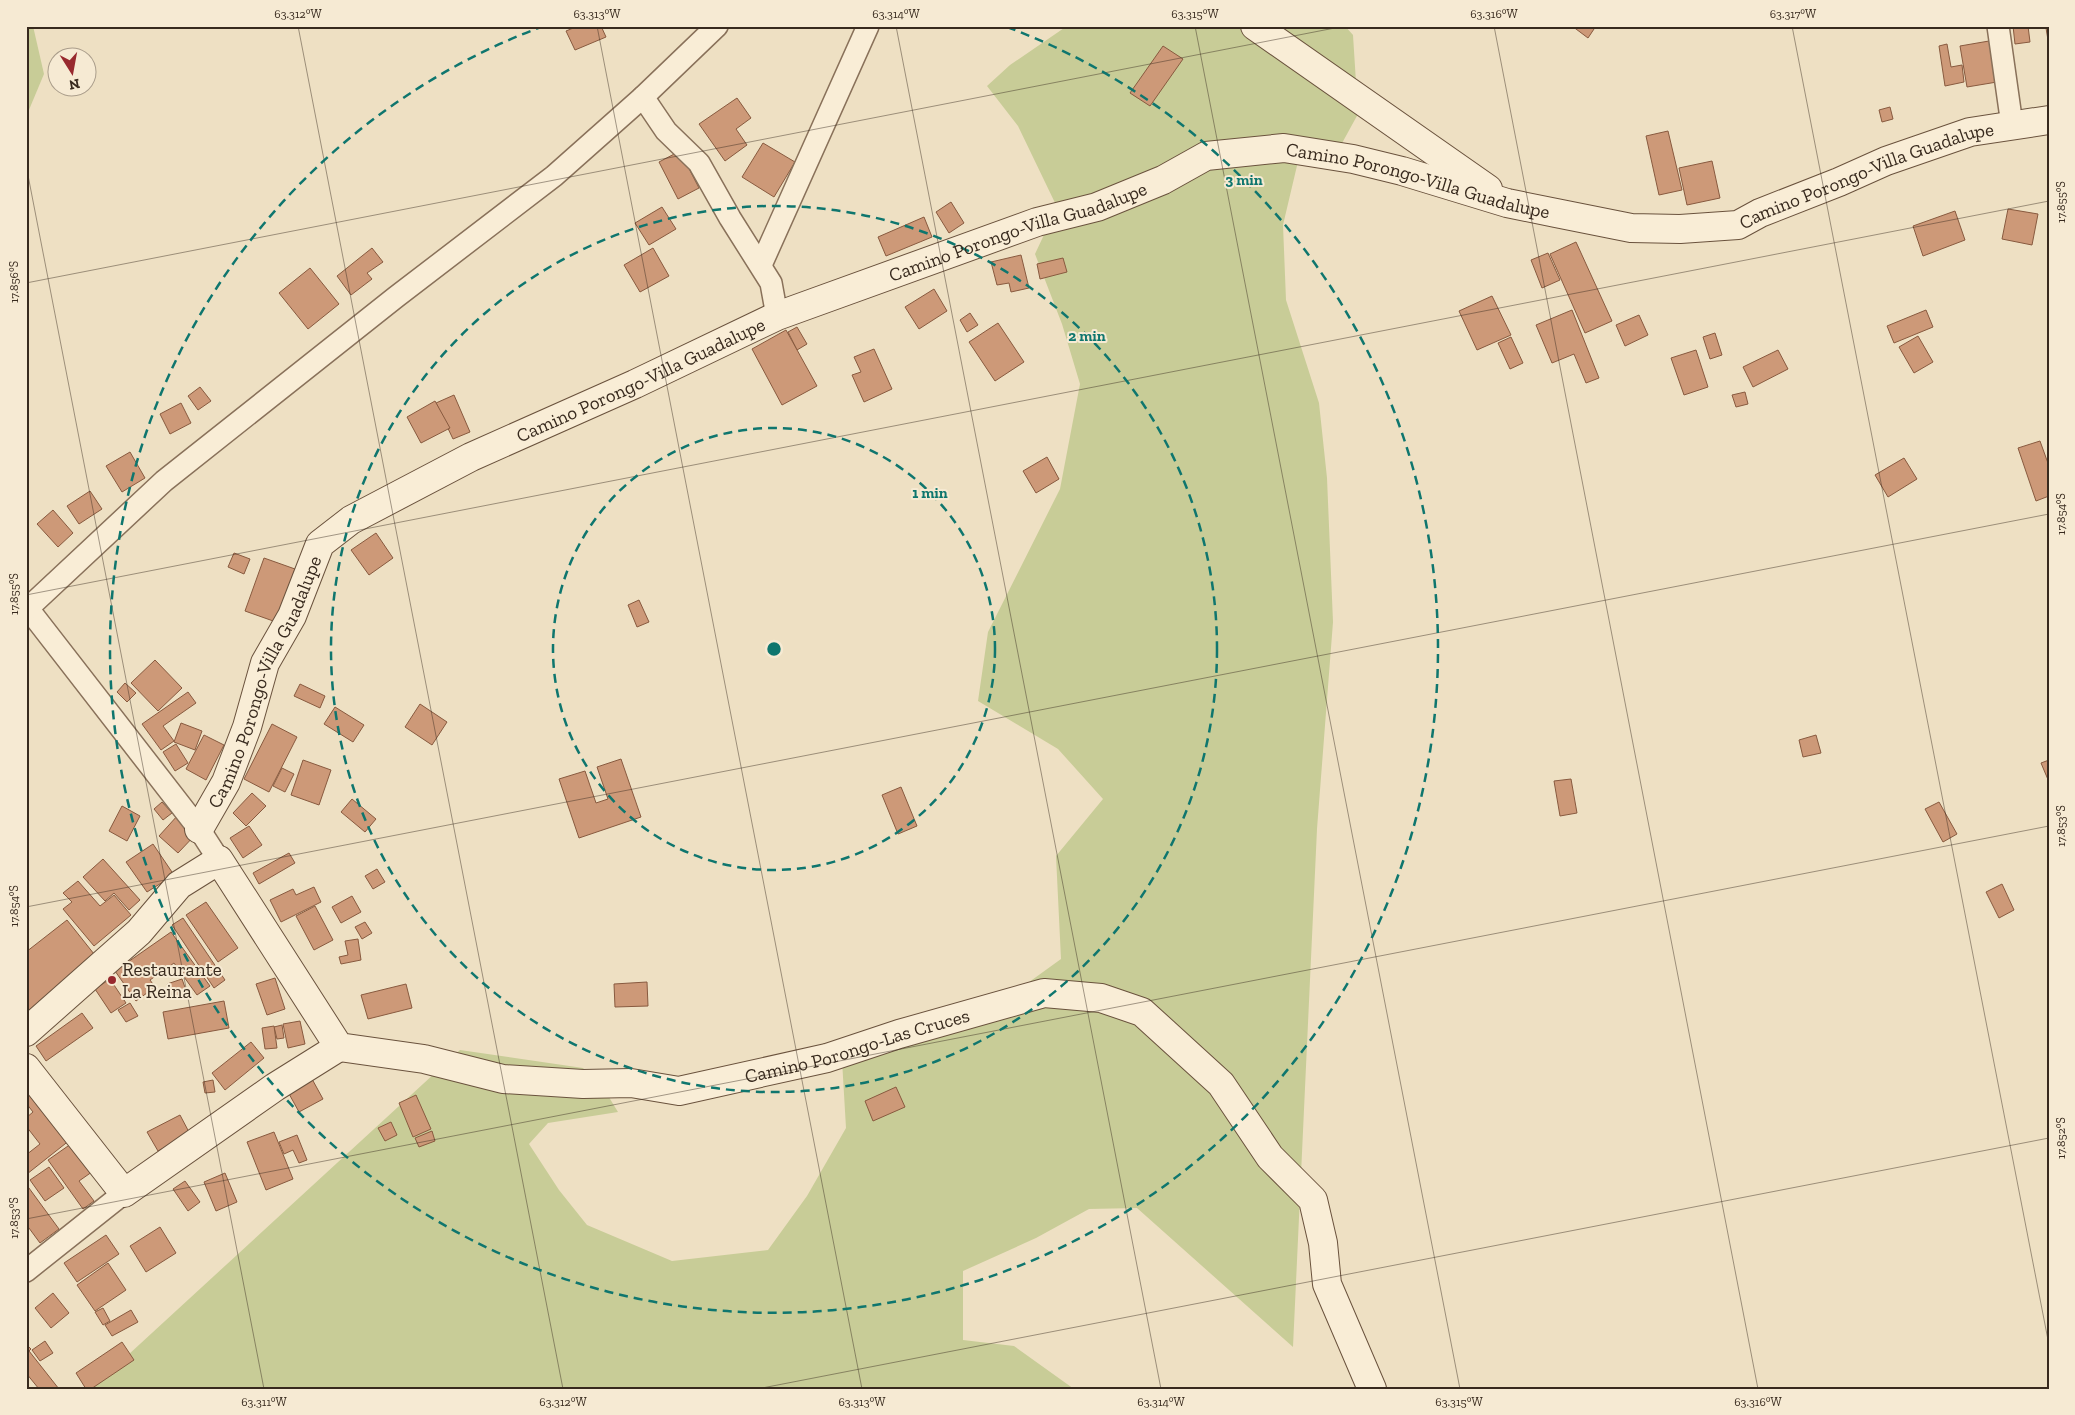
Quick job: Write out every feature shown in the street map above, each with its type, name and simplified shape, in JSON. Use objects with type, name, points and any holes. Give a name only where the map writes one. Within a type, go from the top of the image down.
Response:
[{"type":"street","points":[[26,1271],[124,1193],[275,1087],[339,1047],[199,829],[27,608],[164,481],[396,296],[554,176],[643,97],[717,26]]},
{"type":"street","points":[[761,265],[868,26]]},
{"type":"street","points":[[1255,26],[1507,203]]},
{"type":"street","points":[[1998,26],[2012,125]]},
{"type":"street","points":[[643,97],[666,131],[699,163],[730,218],[771,283],[777,316]]},
{"type":"street","name":"Camino Porongo-Villa Guadalupe","points":[[199,829],[226,782],[247,727],[265,663],[292,616],[320,544],[351,520],[471,457],[627,388],[777,316],[1037,222],[1097,207],[1163,180],[1206,156],[1284,148],[1353,159],[1402,171],[1507,203],[1630,228],[1680,228],[1738,225],[1760,213],[1886,161],[1970,132],[2049,120]]},
{"type":"street","points":[[26,1032],[140,932],[179,885],[219,860]]},
{"type":"street","name":"Camino Porongo-Las Cruces","points":[[339,1047],[424,1059],[503,1079],[583,1084],[631,1083],[679,1091],[827,1058],[899,1034],[1044,993],[1102,998],[1142,1012],[1221,1084],[1270,1157],[1314,1200],[1323,1243],[1328,1284],[1372,1389]]},
{"type":"street","points":[[26,1068],[124,1193]]},
{"type":"green space","points":[[26,26],[33,26],[44,74],[26,117]]},
{"type":"green space","points":[[1067,26],[1345,26],[1353,35],[1358,114],[1341,145],[1300,153],[1283,225],[1286,300],[1319,403],[1327,478],[1333,622],[1317,829],[1293,1347],[1137,1208],[1089,1209],[1036,1238],[963,1271],[963,1340],[1014,1346],[1074,1389],[91,1389],[460,1050],[583,1068],[607,1094],[618,1112],[548,1123],[529,1144],[559,1190],[587,1225],[672,1261],[768,1250],[807,1196],[846,1128],[842,1060],[968,1026],[1061,959],[1056,856],[1103,799],[1058,749],[978,701],[988,632],[1060,489],[1080,384],[1062,324],[1035,254],[1057,207],[1018,126],[987,86],[1010,65]]},
{"type":"building","points":[[578,26],[601,26],[606,37],[575,50],[566,31]]},
{"type":"building","points":[[1572,26],[1596,26],[1588,38]]},
{"type":"building","points":[[2013,26],[2028,26],[2030,42],[2015,44]]},
{"type":"building","points":[[2049,27],[2049,46],[2046,28]]},
{"type":"building","points":[[1989,41],[1997,82],[1967,87],[1960,46]]},
{"type":"building","points":[[1947,44],[1951,67],[1962,65],[1964,82],[1945,86],[1939,46]]},
{"type":"building","points":[[1163,46],[1183,59],[1150,106],[1130,93]]},
{"type":"building","points":[[737,98],[751,118],[736,129],[747,145],[725,161],[699,124]]},
{"type":"building","points":[[1890,107],[1893,119],[1882,122],[1879,110]]},
{"type":"building","points":[[1668,131],[1682,190],[1659,195],[1646,136]]},
{"type":"building","points":[[763,143],[795,162],[774,197],[742,177]]},
{"type":"building","points":[[680,151],[699,188],[678,199],[659,162]]},
{"type":"building","points":[[1712,161],[1720,198],[1687,205],[1679,168]]},
{"type":"building","points":[[951,202],[964,223],[949,233],[936,212]]},
{"type":"building","points":[[662,207],[676,229],[649,245],[635,223]]},
{"type":"building","points":[[2008,209],[2038,214],[2032,245],[2002,239]]},
{"type":"building","points":[[1955,211],[1965,240],[1923,256],[1913,226]]},
{"type":"building","points":[[924,217],[932,237],[886,256],[878,237]]},
{"type":"building","points":[[1576,242],[1612,321],[1585,333],[1550,254]]},
{"type":"building","points":[[372,248],[383,262],[367,273],[372,279],[351,295],[337,276]]},
{"type":"building","points":[[653,248],[669,276],[640,292],[624,265]]},
{"type":"building","points":[[1548,253],[1560,280],[1542,288],[1531,260]]},
{"type":"building","points":[[1021,255],[1029,288],[1011,292],[1009,283],[997,285],[991,262]]},
{"type":"building","points":[[1063,258],[1067,272],[1040,279],[1037,264]]},
{"type":"building","points":[[310,268],[339,304],[308,329],[279,293]]},
{"type":"building","points":[[934,289],[947,311],[919,329],[905,307]]},
{"type":"building","points":[[1492,296],[1511,335],[1477,350],[1459,311]]},
{"type":"building","points":[[1572,310],[1599,378],[1586,383],[1574,354],[1552,363],[1536,325]]},
{"type":"building","points":[[1926,310],[1933,327],[1894,343],[1887,326]]},
{"type":"building","points":[[970,313],[978,325],[967,332],[960,320]]},
{"type":"building","points":[[1639,315],[1648,335],[1625,346],[1616,325]]},
{"type":"building","points":[[998,323],[1024,362],[995,381],[969,342]]},
{"type":"building","points":[[797,327],[807,344],[797,350],[788,332]]},
{"type":"building","points":[[786,330],[817,386],[782,405],[752,349]]},
{"type":"building","points":[[1715,333],[1722,355],[1710,359],[1703,337]]},
{"type":"building","points":[[1918,336],[1933,362],[1914,373],[1899,347]]},
{"type":"building","points":[[1511,337],[1523,363],[1510,369],[1498,343]]},
{"type":"building","points":[[874,349],[892,389],[864,402],[852,375],[861,372],[854,357]]},
{"type":"building","points":[[1696,350],[1708,387],[1684,395],[1671,358]]},
{"type":"building","points":[[1778,350],[1788,369],[1753,387],[1743,367]]},
{"type":"building","points":[[200,387],[211,401],[198,410],[188,396]]},
{"type":"building","points":[[1745,392],[1748,404],[1736,407],[1732,395]]},
{"type":"building","points":[[454,395],[470,432],[453,439],[436,403]]},
{"type":"building","points":[[435,401],[450,428],[421,443],[407,417]]},
{"type":"building","points":[[181,403],[191,423],[170,434],[160,414]]},
{"type":"building","points":[[2040,441],[2049,466],[2049,496],[2036,501],[2018,448]]},
{"type":"building","points":[[130,452],[145,478],[122,492],[106,466]]},
{"type":"building","points":[[1047,457],[1059,479],[1036,493],[1023,471]]},
{"type":"building","points":[[1904,458],[1917,479],[1888,497],[1875,475]]},
{"type":"building","points":[[90,491],[102,509],[79,524],[67,506]]},
{"type":"building","points":[[53,510],[73,533],[58,547],[37,524]]},
{"type":"building","points":[[376,533],[393,558],[369,575],[351,550]]},
{"type":"building","points":[[234,553],[250,559],[244,574],[228,567]]},
{"type":"building","points":[[264,558],[295,569],[276,622],[245,611]]},
{"type":"building","points":[[639,600],[649,622],[637,627],[628,605]]},
{"type":"building","points":[[155,660],[182,688],[158,711],[131,683]]},
{"type":"building","points":[[125,683],[136,693],[127,702],[117,692]]},
{"type":"building","points":[[300,684],[325,696],[320,708],[294,696]]},
{"type":"building","points":[[188,692],[196,703],[163,726],[174,741],[161,750],[142,724]]},
{"type":"building","points":[[420,704],[447,722],[432,745],[405,727]]},
{"type":"building","points":[[335,707],[364,725],[353,742],[324,724]]},
{"type":"building","points":[[181,723],[202,731],[195,750],[174,742]]},
{"type":"building","points":[[272,724],[297,737],[269,792],[244,779]]},
{"type":"building","points":[[204,735],[224,745],[206,780],[186,769]]},
{"type":"building","points":[[1816,735],[1821,753],[1803,757],[1799,740]]},
{"type":"building","points":[[176,744],[188,763],[175,771],[163,752]]},
{"type":"building","points":[[621,759],[641,817],[579,838],[559,779],[585,771],[596,803],[608,799],[597,767]]},
{"type":"building","points":[[303,760],[331,770],[319,805],[291,795]]},
{"type":"building","points":[[2049,760],[2049,782],[2041,763]]},
{"type":"building","points":[[282,768],[294,774],[285,792],[273,786]]},
{"type":"building","points":[[1571,779],[1577,813],[1560,816],[1554,781]]},
{"type":"building","points":[[901,787],[917,826],[898,834],[882,795]]},
{"type":"building","points":[[252,793],[266,806],[246,826],[233,813]]},
{"type":"building","points":[[352,799],[376,819],[365,832],[341,812]]},
{"type":"building","points":[[162,802],[172,813],[163,820],[154,809]]},
{"type":"building","points":[[1939,802],[1957,834],[1943,842],[1925,809]]},
{"type":"building","points":[[122,806],[140,816],[127,841],[109,831]]},
{"type":"building","points":[[178,815],[197,833],[178,853],[159,836]]},
{"type":"building","points":[[249,826],[262,845],[243,858],[230,838]]},
{"type":"building","points":[[153,844],[174,875],[147,892],[126,862]]},
{"type":"building","points":[[289,853],[295,863],[259,884],[253,873]]},
{"type":"building","points":[[103,859],[140,900],[129,910],[114,893],[105,901],[83,877]]},
{"type":"building","points":[[377,869],[385,882],[373,889],[365,876]]},
{"type":"building","points":[[78,881],[100,906],[114,895],[131,915],[94,946],[63,909],[72,902],[63,893]]},
{"type":"building","points":[[2002,884],[2014,910],[1999,918],[1986,892]]},
{"type":"building","points":[[314,887],[321,902],[281,922],[270,900],[293,889],[296,895]]},
{"type":"building","points":[[352,896],[361,912],[341,923],[332,907]]},
{"type":"building","points":[[206,902],[238,948],[218,962],[186,915]]},
{"type":"building","points":[[315,906],[333,940],[314,950],[296,916]]},
{"type":"building","points":[[183,918],[225,980],[214,988],[172,925]]},
{"type":"building","points":[[67,920],[98,959],[26,1015],[26,952]]},
{"type":"building","points":[[365,922],[372,933],[362,939],[355,927]]},
{"type":"building","points":[[171,932],[210,986],[197,995],[174,963],[150,980],[155,987],[136,1001],[115,971]]},
{"type":"building","points":[[358,939],[361,960],[341,964],[339,957],[348,955],[345,941]]},
{"type":"building","points":[[275,978],[285,1009],[267,1015],[256,984]]},
{"type":"building","points":[[110,979],[126,1003],[111,1013],[95,989]]},
{"type":"building","points":[[182,979],[187,993],[173,999],[167,984]]},
{"type":"building","points":[[647,982],[648,1006],[615,1007],[614,984]]},
{"type":"building","points":[[406,984],[412,1008],[368,1019],[361,995]]},
{"type":"building","points":[[224,1001],[229,1028],[168,1039],[163,1012]]},
{"type":"building","points":[[130,1003],[138,1016],[126,1022],[118,1010]]},
{"type":"building","points":[[82,1013],[93,1028],[46,1061],[36,1046]]},
{"type":"building","points":[[300,1021],[305,1044],[288,1048],[283,1024]]},
{"type":"building","points":[[282,1025],[284,1038],[277,1039],[274,1027]]},
{"type":"building","points":[[274,1026],[277,1048],[265,1049],[262,1028]]},
{"type":"building","points":[[251,1042],[264,1058],[225,1090],[212,1073]]},
{"type":"building","points":[[26,1074],[75,1136],[27,1174],[26,1155],[40,1144],[26,1126],[26,1118],[33,1112],[26,1103]]},
{"type":"building","points":[[312,1079],[323,1099],[299,1112],[288,1092]]},
{"type":"building","points":[[213,1080],[215,1092],[205,1093],[203,1082]]},
{"type":"building","points":[[896,1087],[905,1107],[873,1121],[865,1101]]},
{"type":"building","points":[[416,1095],[431,1129],[413,1137],[399,1103]]},
{"type":"building","points":[[180,1115],[190,1134],[158,1151],[147,1132]]},
{"type":"building","points":[[391,1122],[397,1135],[385,1141],[378,1128]]},
{"type":"building","points":[[432,1131],[435,1141],[419,1147],[415,1138]]},
{"type":"building","points":[[274,1132],[293,1179],[266,1190],[247,1142]]},
{"type":"building","points":[[297,1135],[307,1160],[299,1163],[293,1150],[284,1154],[279,1142]]},
{"type":"building","points":[[78,1139],[99,1167],[79,1181],[94,1201],[83,1209],[48,1160]]},
{"type":"building","points":[[49,1167],[64,1188],[45,1201],[30,1180]]},
{"type":"building","points":[[225,1173],[237,1202],[216,1211],[204,1182]]},
{"type":"building","points":[[185,1181],[200,1202],[188,1211],[173,1189]]},
{"type":"building","points":[[26,1184],[59,1229],[40,1243],[26,1224]]},
{"type":"building","points":[[160,1227],[176,1253],[146,1272],[130,1246]]},
{"type":"building","points":[[106,1235],[119,1254],[77,1282],[64,1263]]},
{"type":"building","points":[[108,1263],[126,1290],[95,1311],[77,1285]]},
{"type":"building","points":[[53,1293],[69,1313],[51,1328],[35,1308]]},
{"type":"building","points":[[103,1308],[110,1321],[103,1325],[95,1312]]},
{"type":"building","points":[[131,1310],[138,1322],[112,1336],[105,1325]]},
{"type":"building","points":[[45,1341],[53,1353],[40,1361],[32,1350]]},
{"type":"building","points":[[122,1342],[134,1360],[91,1389],[86,1389],[76,1373]]},
{"type":"building","points":[[26,1344],[31,1349],[29,1351],[59,1389],[39,1389],[26,1373]]},
{"type":"place","name":"Restaurante La Reina","points":[[112,980]]}]
